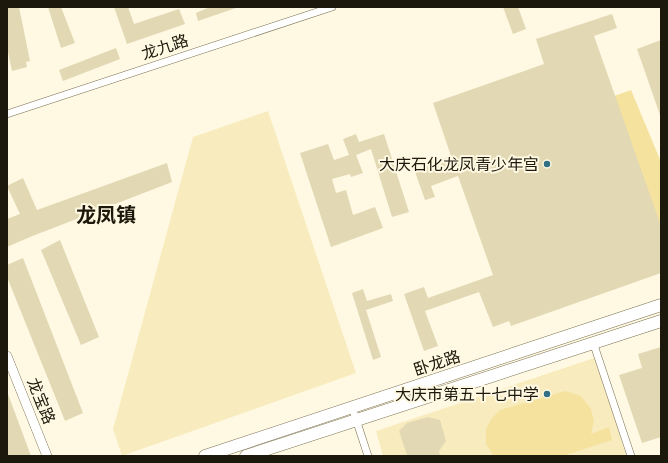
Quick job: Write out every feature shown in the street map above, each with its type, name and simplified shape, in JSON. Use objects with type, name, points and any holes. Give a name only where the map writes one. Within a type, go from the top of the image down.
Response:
[{"type":"main road","name":"卧龙路","points":[[205,456],[658,306]]},
{"type":"main road","name":"卧龙路","points":[[246,456],[661,321]]},
{"type":"street","name":"龙九路","points":[[7,114],[332,7]]},
{"type":"street","points":[[593,342],[631,456]]},
{"type":"street","name":"龙宝路","points":[[7,356],[47,456]]},
{"type":"street","points":[[352,407],[368,456]]},
{"type":"shaded area","points":[[631,90],[661,162],[661,253],[606,99]]},
{"type":"shaded area","points":[[268,111],[356,373],[122,456],[113,429],[193,137]]},
{"type":"shaded area","name":"大庆市第五十七中学","points":[[597,357],[626,456],[383,456],[376,431]]},
{"type":"shaded area","points":[[565,391],[581,396],[591,409],[594,421],[591,434],[609,427],[612,440],[563,456],[493,455],[486,444],[486,429],[491,419],[500,410]]},
{"type":"building","points":[[7,7],[19,7],[30,61],[26,62],[27,67],[12,71],[7,47]]},
{"type":"building","points":[[48,7],[61,7],[75,43],[61,48]]},
{"type":"building","points":[[114,7],[128,7],[134,24],[179,9],[185,24],[127,44]]},
{"type":"building","points":[[210,7],[236,8],[198,21],[196,13]]},
{"type":"building","points":[[503,7],[518,7],[526,29],[513,34]]},
{"type":"building","name":"大庆石化龙凤青少年宫","points":[[612,14],[617,28],[594,36],[661,226],[661,273],[511,326],[509,321],[493,327],[479,292],[425,311],[438,346],[424,351],[404,294],[424,287],[428,298],[493,275],[458,176],[431,186],[435,197],[425,200],[414,169],[451,156],[433,103],[544,64],[536,39]]},
{"type":"building","points":[[661,40],[661,115],[660,115],[637,49]]},
{"type":"building","points":[[116,48],[120,59],[63,81],[59,70]]},
{"type":"building","points":[[356,134],[359,142],[384,134],[409,212],[392,217],[371,149],[356,155],[363,173],[351,177],[350,174],[332,179],[336,193],[346,190],[353,215],[375,207],[383,228],[331,247],[300,153],[328,144],[334,160],[349,155],[343,139]]},
{"type":"building","points":[[167,163],[172,182],[7,247],[7,219],[20,214],[7,186],[23,178],[37,210]]},
{"type":"building","points":[[60,240],[99,337],[81,345],[41,250]]},
{"type":"building","points":[[23,258],[83,413],[65,421],[7,277],[7,265]]},
{"type":"building","points":[[363,289],[367,301],[391,294],[393,301],[366,310],[381,357],[373,360],[352,293]]},
{"type":"building","points":[[661,347],[661,437],[642,443],[619,375],[642,368],[638,354]]},
{"type":"building","points":[[8,394],[31,456],[7,456]]},
{"type":"building","points":[[428,417],[440,420],[446,441],[439,451],[440,456],[407,455],[399,431],[407,423]]},
{"type":"place","name":"大庆石化龙凤青少年宫","points":[[547,164]]},
{"type":"place","name":"大庆市第五十七中学","points":[[547,394]]},
{"type":"district","name":"龙凤镇","points":[[106,215]]}]
